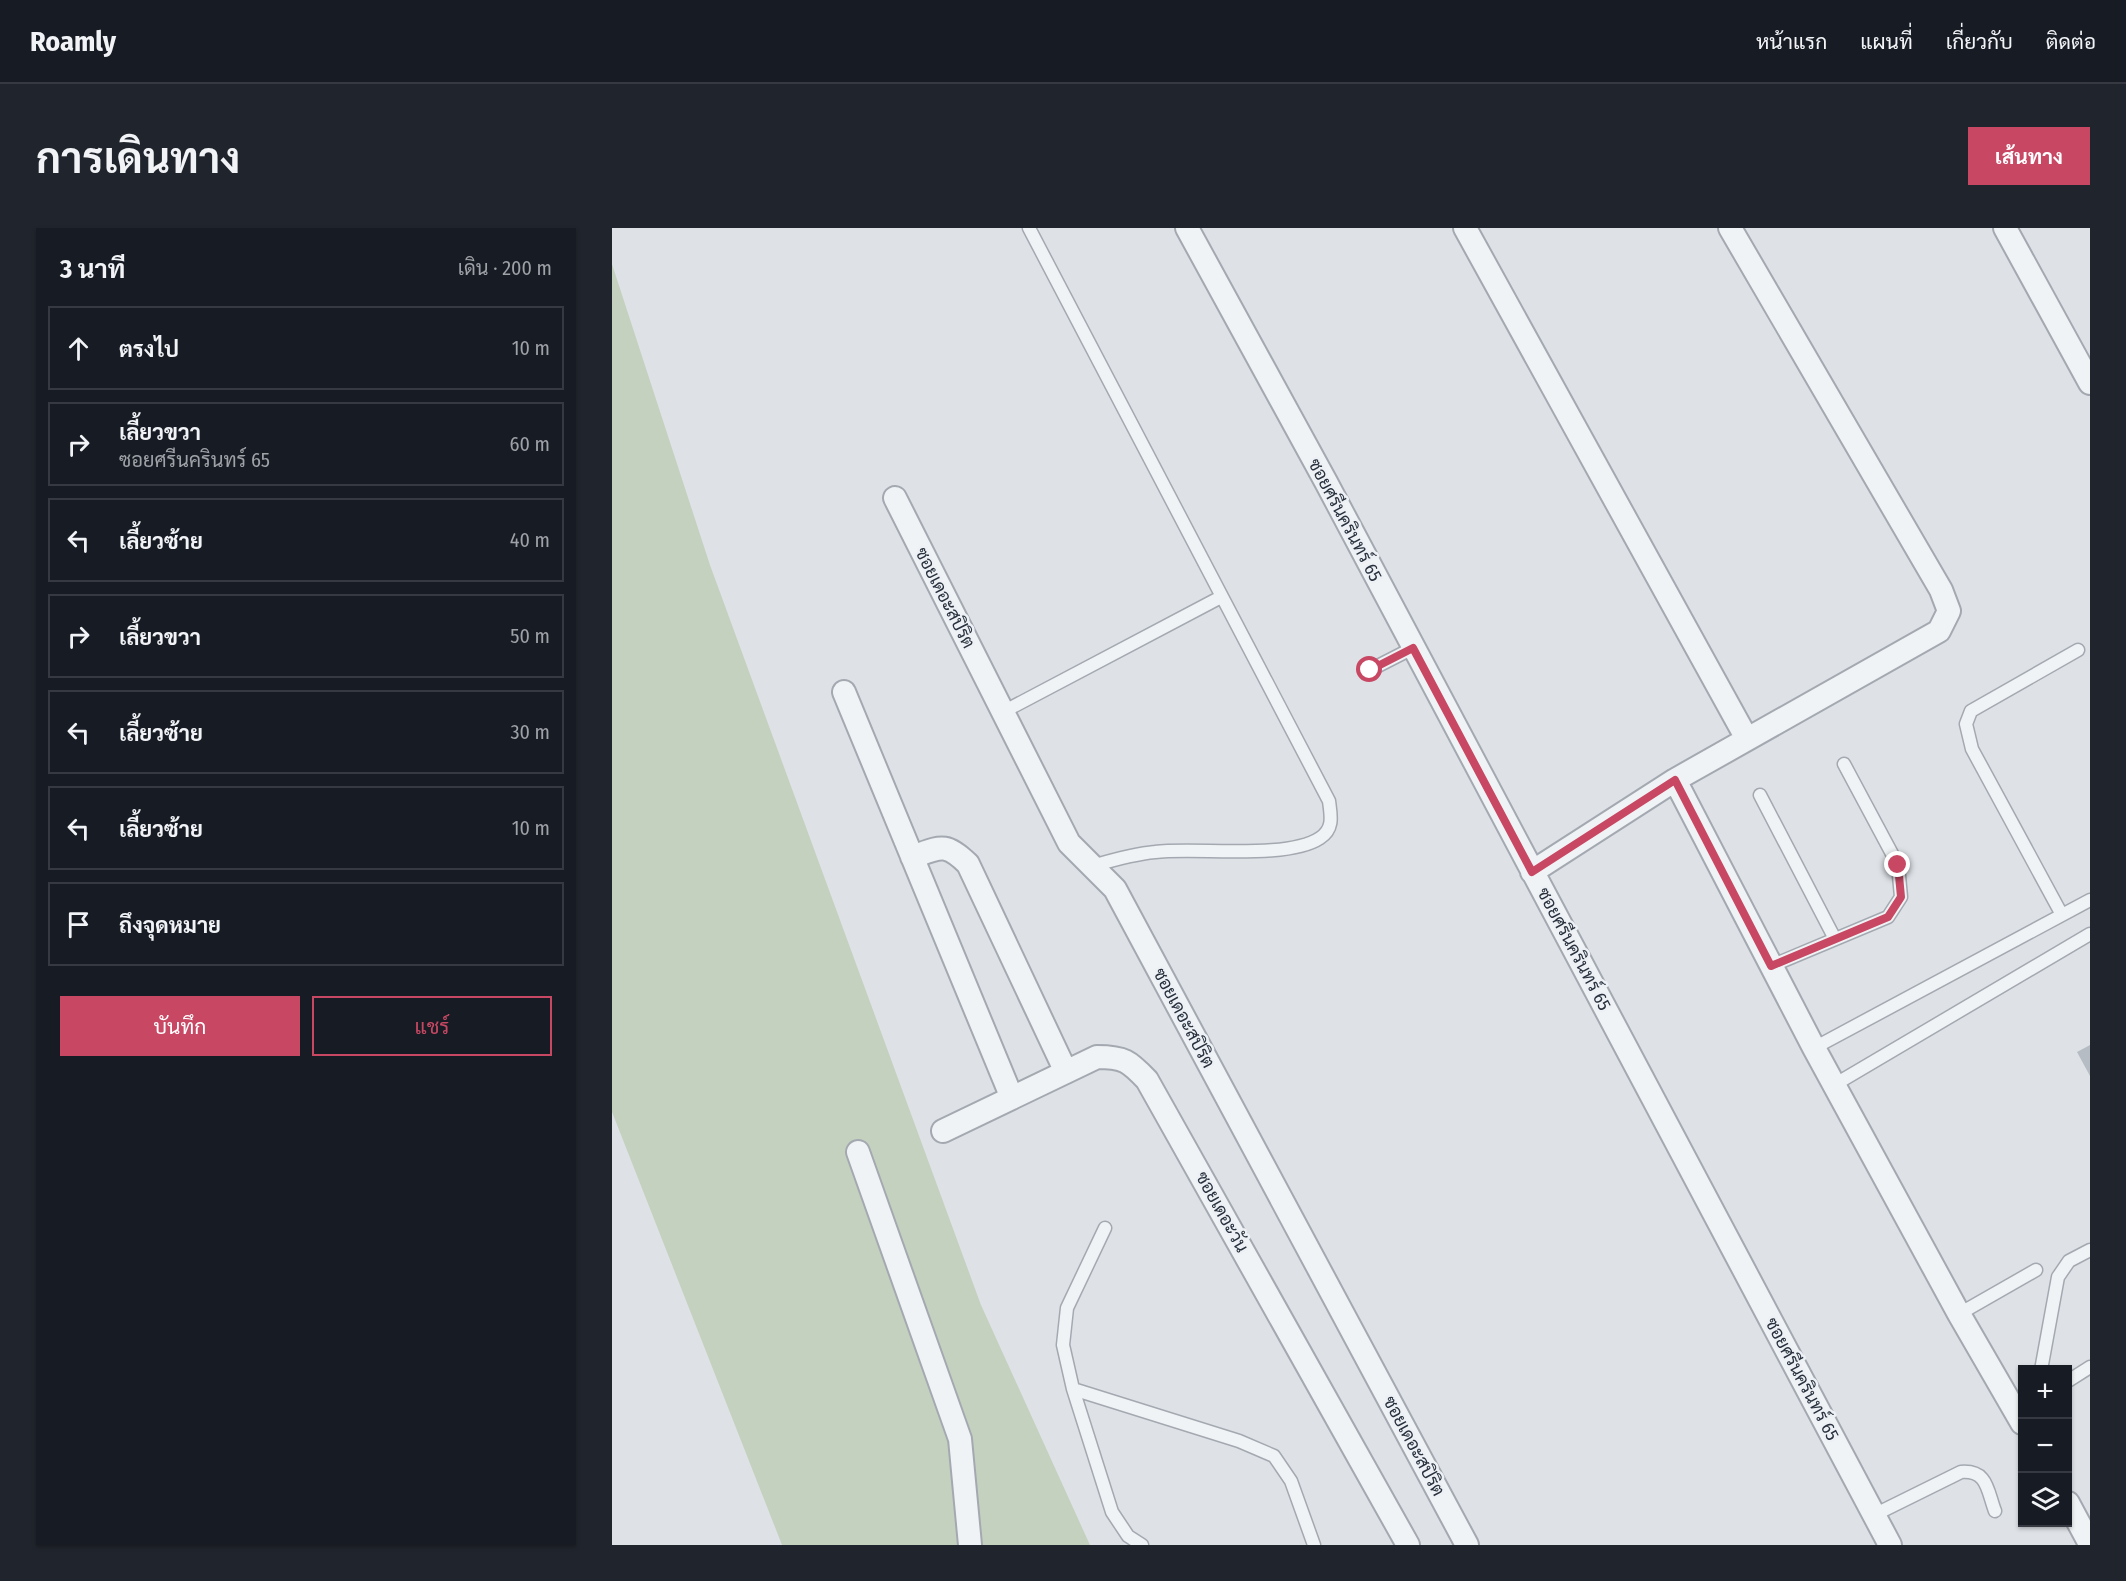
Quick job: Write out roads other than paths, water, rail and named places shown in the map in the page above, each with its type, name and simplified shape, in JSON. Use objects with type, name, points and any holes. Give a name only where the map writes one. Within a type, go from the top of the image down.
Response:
[{"type":"street","name":"ซอยศรีนครินทร์ 65","points":[[1187,228],[1890,1545]]},
{"type":"street","points":[[1465,228],[1747,739]]},
{"type":"street","points":[[1532,872],[1675,780],[1939,631],[1949,611],[1941,590],[1730,228]]},
{"type":"street","points":[[2005,228],[2090,383]]},
{"type":"street","name":"ซอยเดอะสปิริต","points":[[895,498],[1069,843],[1115,889],[1467,1545]]},
{"type":"street","points":[[844,692],[1012,1098]]},
{"type":"street","points":[[1675,780],[1834,1085],[1959,1314],[2018,1411]]},
{"type":"street","points":[[912,857],[940,847],[952,849],[968,864],[1066,1072]]},
{"type":"street","name":"ซอยเดอะวัน","points":[[943,1131],[1097,1057],[1117,1057],[1132,1064],[1148,1080],[1408,1545]]},
{"type":"street","points":[[858,1152],[960,1439],[970,1545]]},
{"type":"street","points":[[2072,1512],[2090,1544]]},
{"type":"lane","points":[[1029,228],[1329,801],[1331,819],[1329,830],[1319,839],[1288,848],[1156,852],[1092,866]]},
{"type":"lane","points":[[1003,712],[1221,597]]},
{"type":"lane","points":[[1370,670],[1413,648]]},
{"type":"lane","points":[[2062,915],[1971,749],[1966,724],[1971,711],[2078,650]]},
{"type":"lane","points":[[1771,966],[1888,917],[1901,897],[1898,865],[1844,765]]},
{"type":"lane","points":[[1760,795],[1835,939]]},
{"type":"lane","points":[[1814,1048],[2090,900]]},
{"type":"lane","points":[[1834,1085],[2090,934]]},
{"type":"lane","points":[[1105,1228],[1067,1308],[1063,1345],[1073,1389],[1112,1512],[1128,1536],[1142,1545]]},
{"type":"lane","points":[[2042,1365],[2058,1277],[2069,1261],[2090,1250]]},
{"type":"lane","points":[[1959,1314],[2036,1270]]},
{"type":"lane","points":[[2072,1378],[2090,1367]]},
{"type":"lane","points":[[1073,1389],[1239,1441],[1274,1456],[1291,1481],[1314,1545]]},
{"type":"lane","points":[[1874,1515],[1961,1472],[1974,1471],[1982,1476],[1995,1511]]}]
